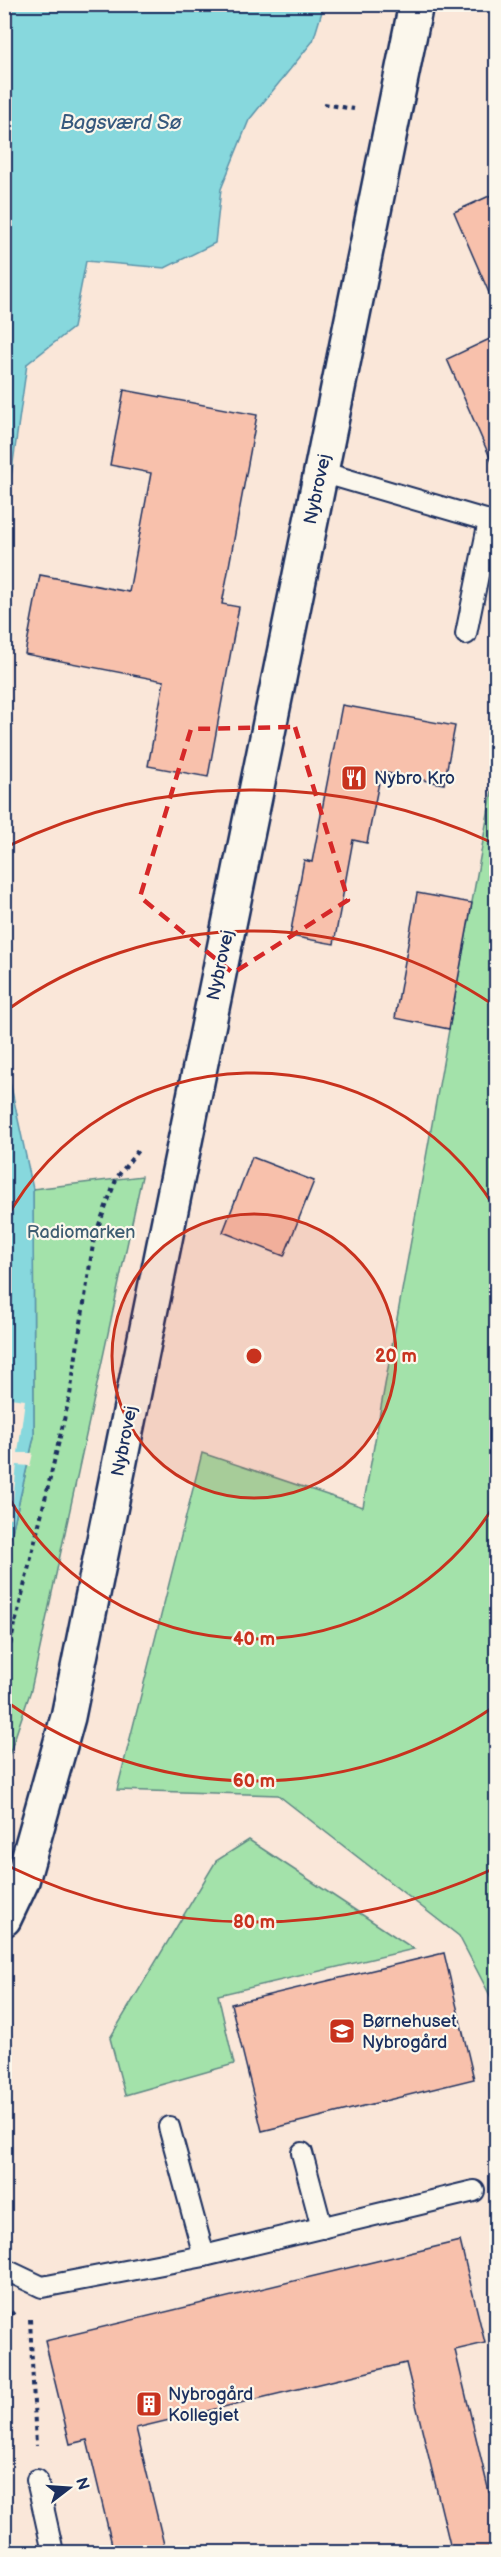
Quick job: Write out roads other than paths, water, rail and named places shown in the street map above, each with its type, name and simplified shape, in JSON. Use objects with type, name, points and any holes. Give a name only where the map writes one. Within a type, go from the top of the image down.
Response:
[{"type":"street","name":"Nybrovej","points":[[4,1919],[22,1881],[68,1717],[185,1131],[416,4]]},
{"type":"lane","points":[[321,472],[493,522],[466,634]]},
{"type":"lane","points":[[169,2127],[204,2256]]},
{"type":"lane","points":[[302,2153],[322,2228]]},
{"type":"lane","points":[[4,2269],[42,2287],[204,2256],[474,2191]]},
{"type":"lane","points":[[37,2480],[53,2553]]},
{"type":"water","name":"Bagsværd Sø","points":[[5,4],[324,5],[313,41],[249,120],[221,189],[215,243],[165,268],[86,261],[73,328],[27,364],[5,519]]},
{"type":"water","points":[[4,1054],[33,1189],[34,1437],[5,1562]]},
{"type":"place","name":"Nybro Kro","points":[[354,778]]},
{"type":"place","name":"Børnehuset Nybrogård","points":[[342,2031]]},
{"type":"place","name":"Nybrogård Kollegiet","points":[[149,2404]]},
{"type":"park label","name":"Radiomarken","points":[[81,1232]]}]
